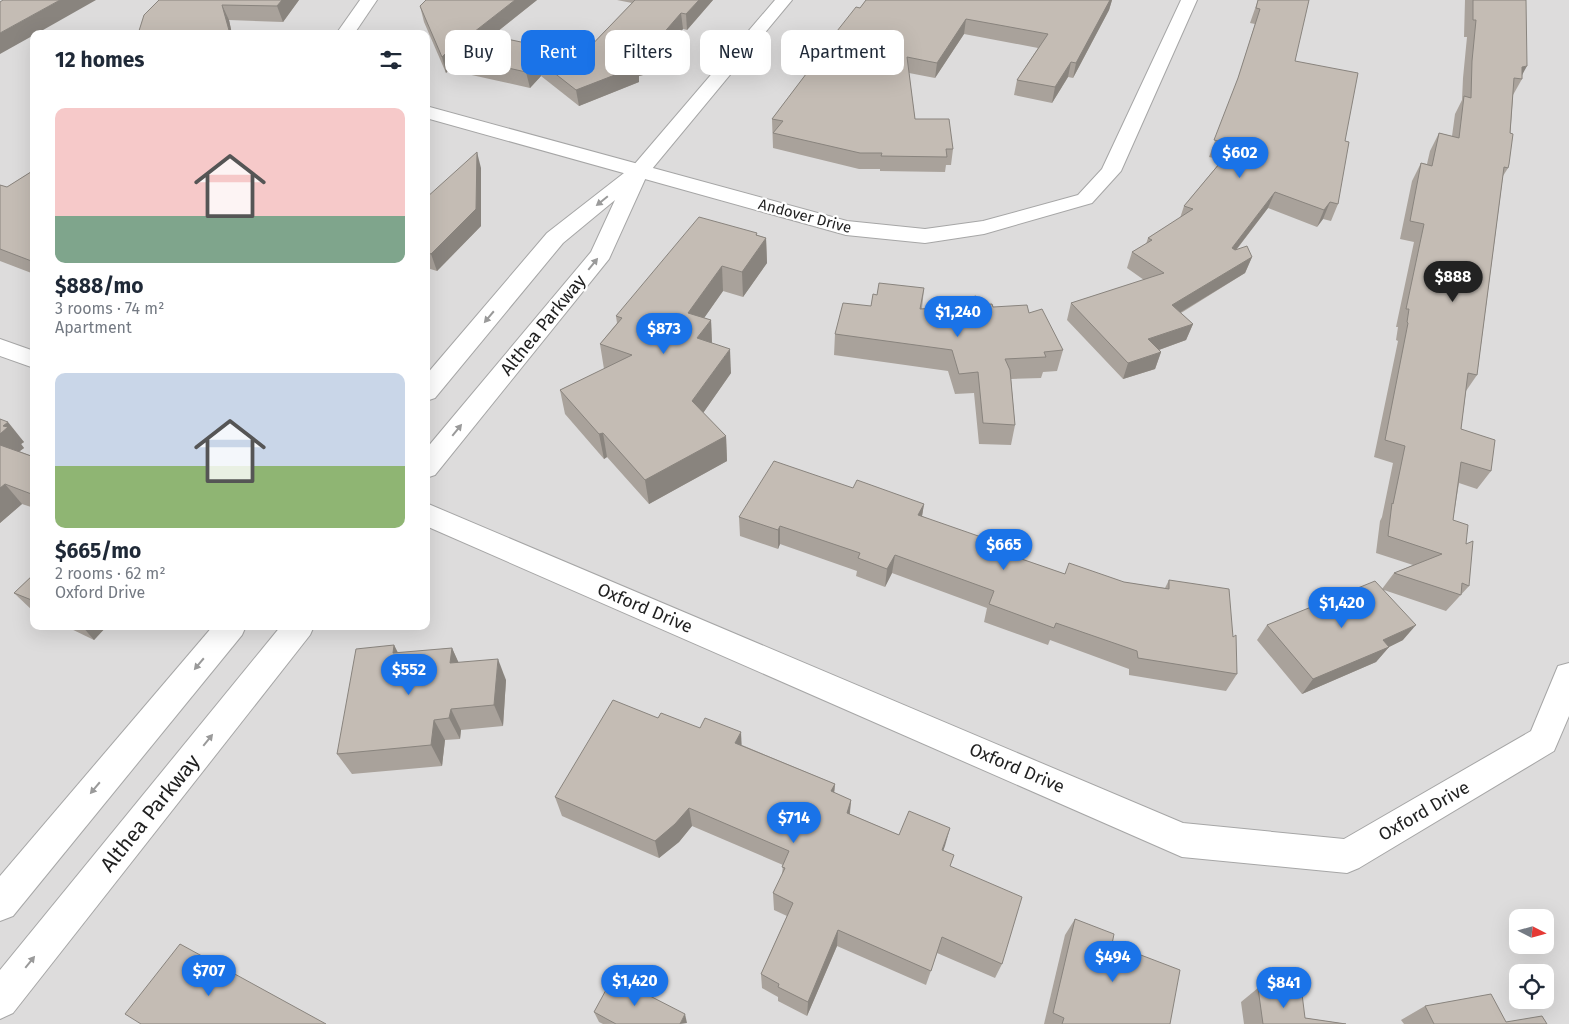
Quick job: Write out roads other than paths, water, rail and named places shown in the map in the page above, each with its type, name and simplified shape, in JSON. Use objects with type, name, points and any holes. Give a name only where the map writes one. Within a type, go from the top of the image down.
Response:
[{"type":"street","points":[[348,30],[369,0]]},
{"type":"street","name":"Althea Parkway","points":[[430,387],[555,238],[640,170],[784,0]]},
{"type":"street","name":"Andover Drive","points":[[430,113],[846,228],[925,236],[984,227],[1085,199],[1111,171],[1189,0]]},
{"type":"street","name":"Althea Parkway","points":[[430,463],[601,254],[640,170]]},
{"type":"street","points":[[0,347],[30,358]]},
{"type":"street","name":"Oxford Drive","points":[[430,516],[1182,840],[1347,856],[1544,741],[1569,676]]},
{"type":"street","points":[[0,903],[228,630]]},
{"type":"street","name":"Althea Parkway","points":[[0,1000],[296,630]]}]
